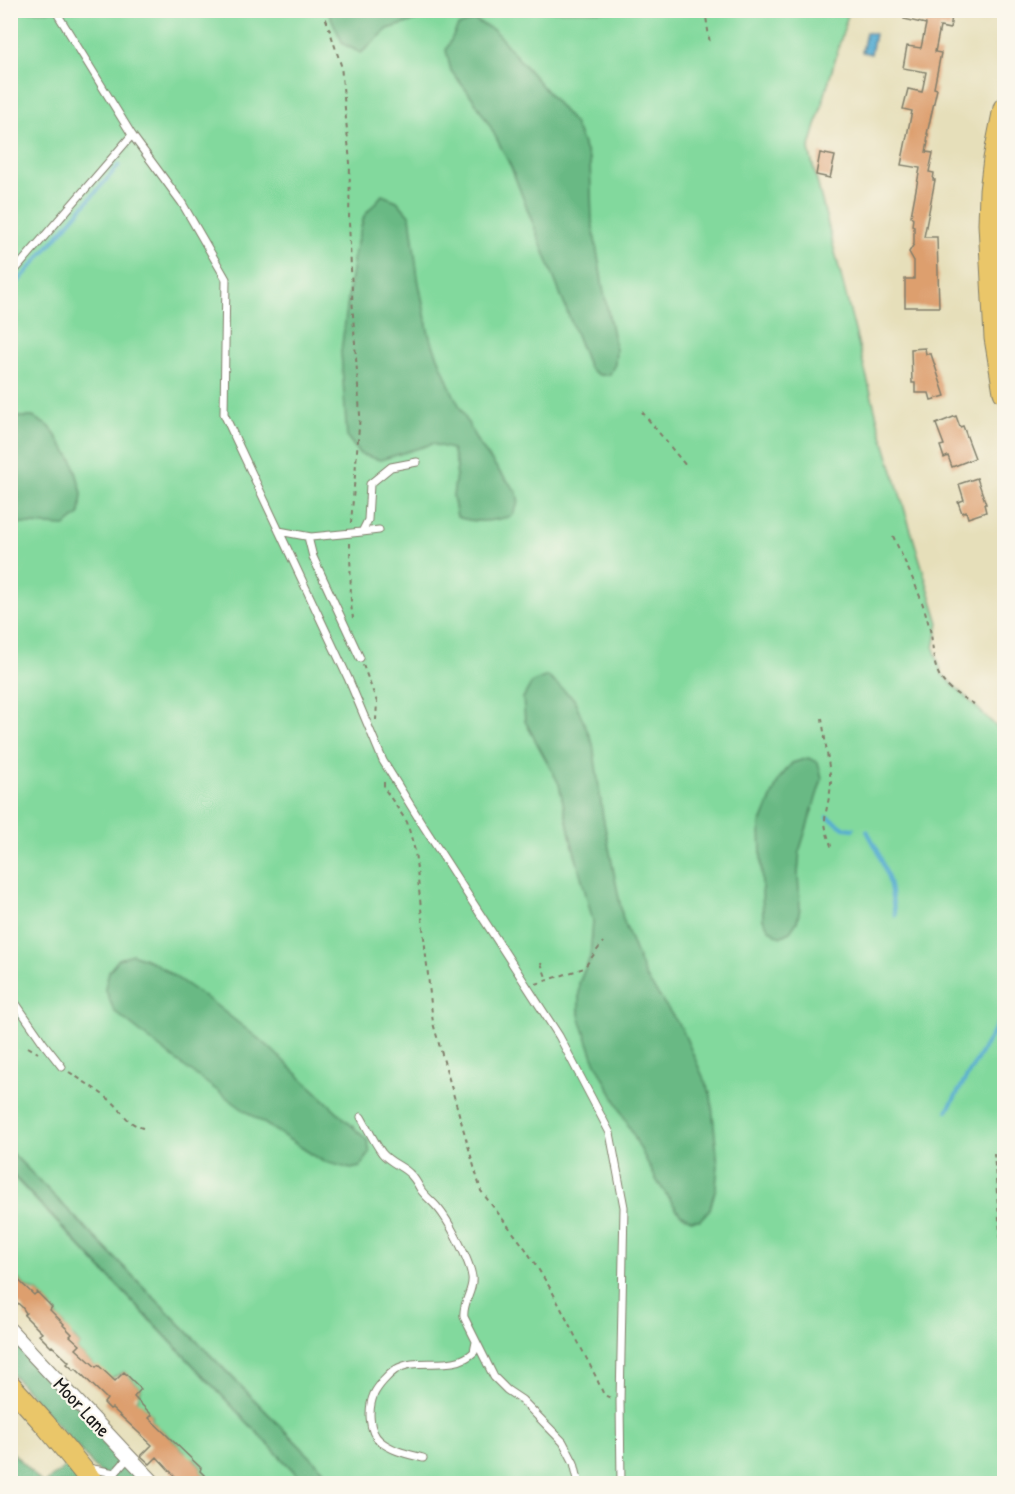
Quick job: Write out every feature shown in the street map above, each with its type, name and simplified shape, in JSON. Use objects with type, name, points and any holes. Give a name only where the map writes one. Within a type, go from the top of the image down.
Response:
[{"type":"main road","points":[[1005,108],[994,159],[989,224],[996,338],[1005,392]]},
{"type":"main road","name":"Moor Lane","points":[[10,1385],[94,1484]]},
{"type":"street","name":"Moor Lane","points":[[10,1330],[155,1484]]},
{"type":"lane","points":[[55,10],[132,135],[182,203],[226,279],[224,414],[348,678],[383,761],[559,1036],[610,1134],[624,1207],[620,1401],[621,1484]]},
{"type":"lane","points":[[10,276],[132,135]]},
{"type":"lane","points":[[362,532],[368,519],[370,484],[391,467],[417,462]]},
{"type":"lane","points":[[279,531],[308,537],[379,530]]},
{"type":"lane","points":[[308,537],[313,557],[360,658]]},
{"type":"lane","points":[[10,995],[62,1067]]},
{"type":"lane","points":[[361,1117],[382,1153],[409,1173],[446,1219],[468,1262],[472,1275],[471,1288],[463,1310],[476,1342],[494,1377],[522,1400],[563,1442],[574,1463],[579,1484]]},
{"type":"lane","points":[[423,1458],[389,1447],[378,1439],[370,1420],[374,1394],[396,1369],[413,1364],[436,1364],[463,1360],[474,1352],[476,1342]]},
{"type":"lane","points":[[115,1484],[115,1473],[129,1457]]},
{"type":"lane","points":[[80,1467],[115,1473]]},
{"type":"path","points":[[323,10],[341,65],[350,163],[349,221],[360,415],[350,533],[351,605],[355,626]]},
{"type":"path","points":[[705,10],[710,44]]},
{"type":"path","points":[[642,412],[687,467]]},
{"type":"path","points":[[893,536],[926,613],[933,657],[939,677],[954,692],[974,704]]},
{"type":"path","points":[[360,658],[377,702],[376,722]]},
{"type":"path","points":[[822,718],[831,781],[825,821],[832,849]]},
{"type":"path","points":[[383,761],[384,788],[407,822],[415,851],[434,1023],[481,1191],[525,1248],[552,1291],[604,1395],[620,1401]]},
{"type":"path","points":[[527,986],[584,968],[603,942]]},
{"type":"path","points":[[541,963],[547,980]]},
{"type":"path","points":[[28,1047],[62,1067],[112,1102],[134,1126],[143,1128]]},
{"type":"path","points":[[994,1153],[1005,1285]]},
{"type":"green space","points":[[10,11],[849,11],[809,150],[879,425],[939,623],[934,648],[942,674],[1004,734],[1004,1483],[336,1483],[11,1152]]},
{"type":"green space","points":[[328,11],[437,11],[430,16],[388,29],[361,53],[343,44]]},
{"type":"green space","points":[[474,20],[494,30],[574,123],[590,161],[592,221],[616,350],[615,364],[610,374],[599,375],[589,368],[511,167],[474,100],[451,71],[446,50],[458,26]]},
{"type":"green space","points":[[1004,148],[1004,328],[997,206]]},
{"type":"green space","points":[[382,195],[397,201],[410,216],[418,278],[429,335],[451,389],[477,441],[516,491],[519,502],[512,516],[485,521],[457,517],[453,496],[457,467],[452,449],[432,444],[380,460],[360,454],[347,437],[341,352],[354,254],[364,216]]},
{"type":"green space","points":[[33,417],[50,427],[73,461],[82,493],[80,514],[65,526],[11,523],[10,419]]},
{"type":"green space","points":[[547,676],[574,699],[593,744],[603,817],[623,919],[645,976],[682,1029],[711,1095],[718,1165],[716,1187],[710,1209],[700,1220],[691,1220],[680,1214],[657,1181],[593,1057],[579,1015],[579,983],[590,957],[593,921],[559,784],[525,721],[523,698],[532,682]]},
{"type":"green space","points":[[808,758],[818,762],[822,779],[800,849],[798,874],[800,908],[797,922],[790,932],[780,937],[769,929],[763,919],[760,825],[779,779],[792,763]]},
{"type":"green space","points":[[132,954],[153,962],[208,999],[269,1047],[367,1140],[370,1153],[360,1167],[351,1169],[322,1161],[245,1111],[114,1011],[105,988],[109,971],[119,959]]},
{"type":"green space","points":[[10,1152],[336,1483],[305,1483],[11,1173]]},
{"type":"green space","points":[[10,1173],[305,1483],[212,1483],[200,1471],[201,1467],[193,1459],[183,1466],[177,1460],[185,1452],[152,1421],[152,1415],[137,1401],[141,1389],[124,1372],[108,1380],[76,1349],[80,1345],[63,1325],[52,1307],[11,1272]]},
{"type":"green space","points":[[10,1334],[149,1483],[109,1483],[11,1373]]},
{"type":"green space","points":[[11,1451],[42,1483],[11,1483]]},
{"type":"green space","points":[[69,1464],[86,1484],[43,1484]]},
{"type":"water","points":[[866,32],[875,34],[871,54],[862,52]]},
{"type":"building","points":[[906,10],[950,10],[949,16],[952,16],[950,29],[940,27],[935,52],[941,53],[926,152],[933,153],[929,172],[934,173],[933,180],[935,180],[924,237],[937,237],[939,307],[905,307],[905,279],[914,279],[914,261],[909,252],[914,244],[914,227],[911,216],[920,168],[901,165],[912,111],[903,109],[908,89],[922,92],[926,72],[903,68],[907,46],[921,48],[926,24],[904,19]]},
{"type":"building","points":[[820,153],[835,156],[830,178],[816,175]]},
{"type":"building","points":[[925,348],[926,354],[931,354],[945,396],[931,400],[929,393],[915,393],[915,383],[912,383],[911,349]]},
{"type":"building","points":[[956,416],[960,427],[963,426],[975,458],[952,467],[948,456],[944,458],[940,446],[944,445],[936,424]]},
{"type":"building","points":[[977,478],[986,504],[984,504],[986,512],[968,518],[966,511],[962,513],[958,502],[964,500],[959,484]]},
{"type":"building","points":[[10,1272],[34,1295],[37,1292],[52,1307],[50,1310],[80,1345],[76,1349],[96,1367],[98,1365],[115,1381],[124,1372],[141,1389],[134,1397],[152,1415],[149,1418],[201,1468],[200,1471],[208,1479],[203,1484],[182,1484],[157,1457],[150,1464],[141,1456],[152,1445],[112,1408],[110,1409],[104,1403],[107,1399],[76,1369],[74,1370],[67,1364],[69,1362],[39,1335],[42,1333],[24,1315],[26,1313],[22,1307],[10,1296]]},
{"type":"waterway","points":[[10,288],[18,282],[119,165]]},
{"type":"waterway","points":[[828,817],[844,828],[853,829]]},
{"type":"waterway","points":[[867,831],[878,851],[889,881],[895,915]]},
{"type":"waterway","points":[[947,1111],[1004,1013]]}]
